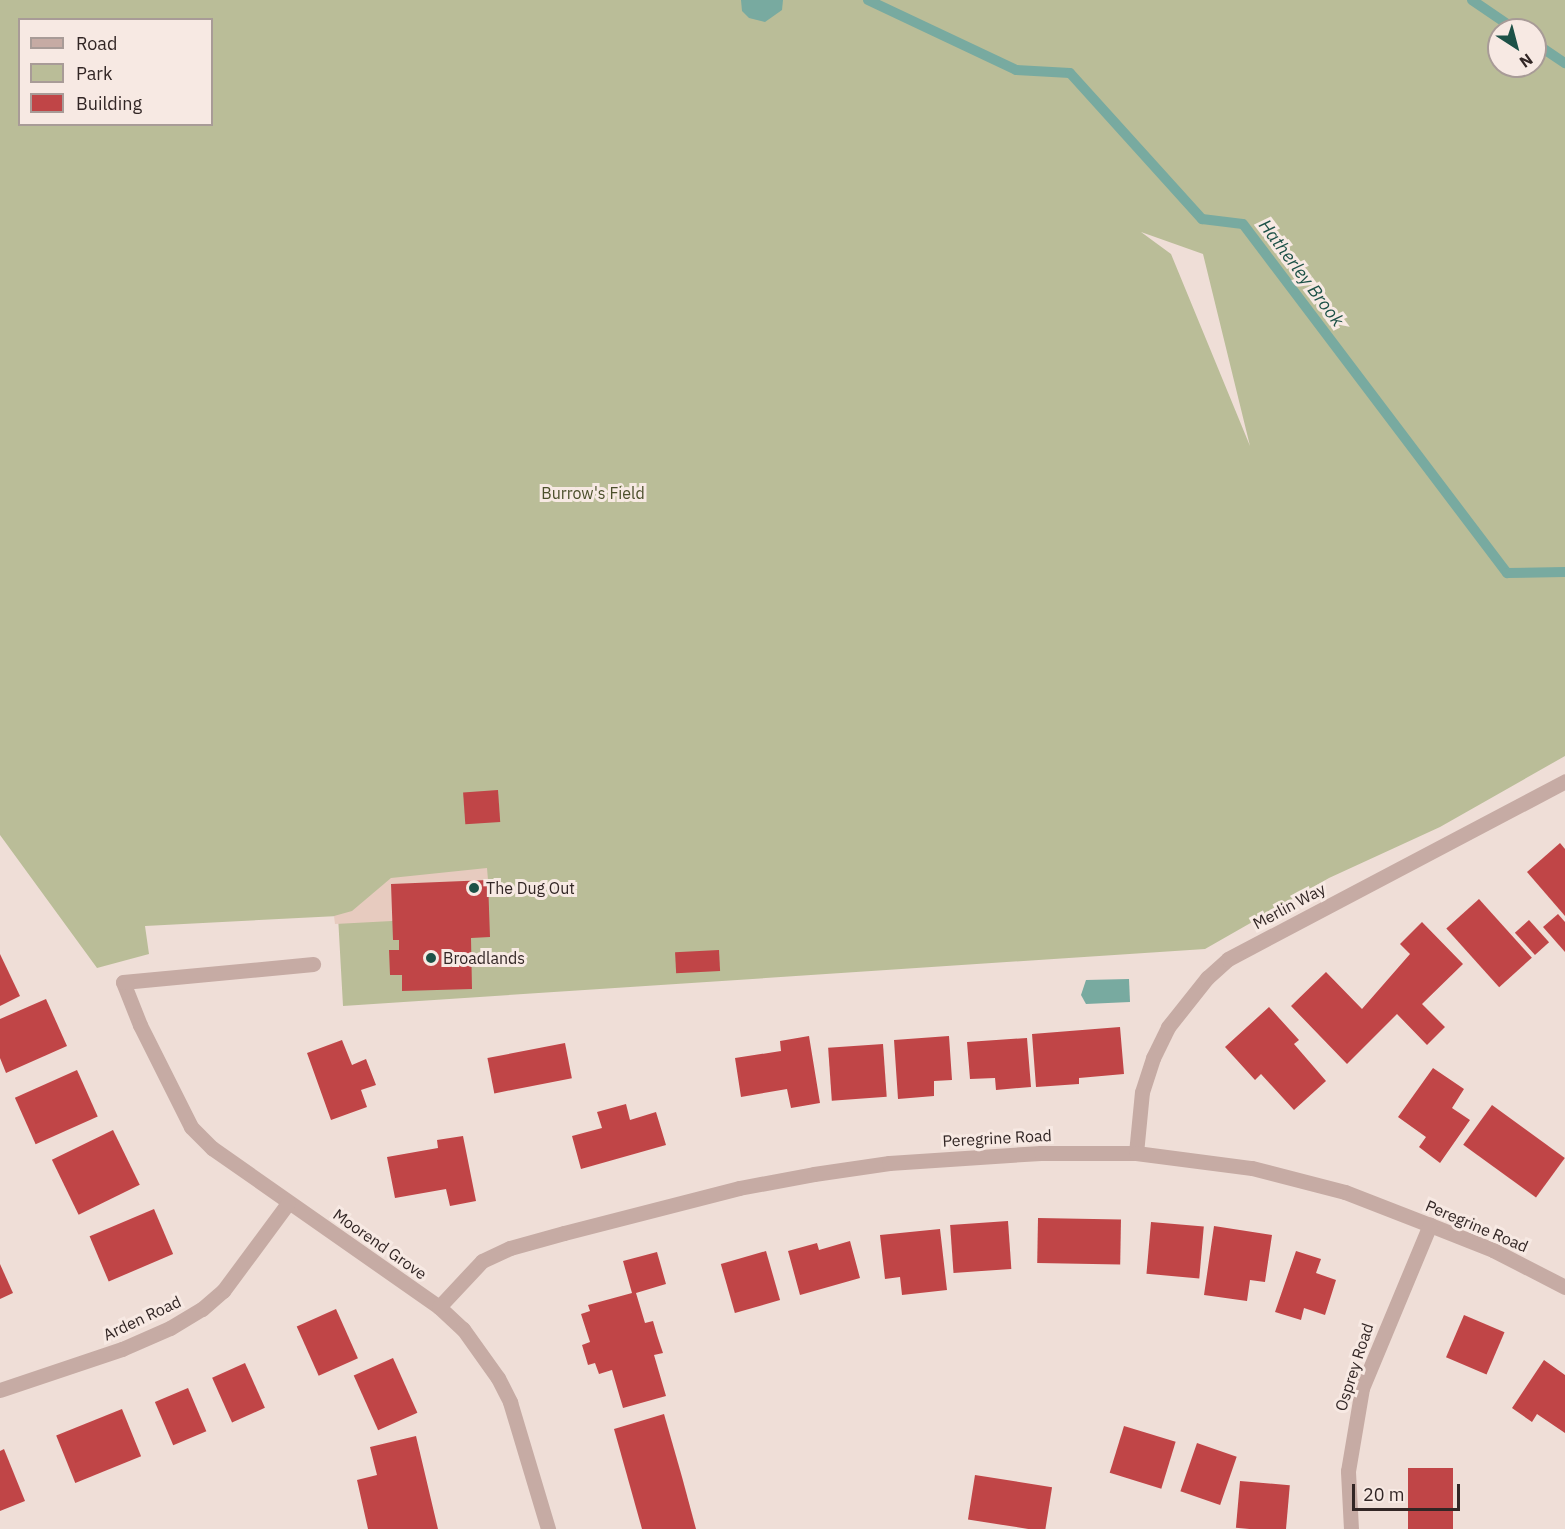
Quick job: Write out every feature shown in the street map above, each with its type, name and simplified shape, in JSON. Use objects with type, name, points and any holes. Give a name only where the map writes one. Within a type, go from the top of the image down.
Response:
[{"type":"street","name":"Merlin Way","points":[[1136,1153],[1142,1092],[1153,1058],[1188,998],[1221,965],[1565,781]]},
{"type":"street","name":"Moorend Grove","points":[[313,964],[123,982],[140,1025],[191,1127],[212,1148],[439,1307],[463,1329],[498,1378],[519,1428],[548,1529]]},
{"type":"street","name":"Peregrine Road","points":[[439,1307],[482,1262],[510,1248],[739,1188],[835,1170],[954,1157],[1136,1153],[1252,1168],[1345,1192],[1493,1250],[1565,1287]]},
{"type":"street","name":"Arden Road","points":[[0,1390],[122,1349],[170,1328],[202,1309],[223,1291],[288,1203]]},
{"type":"street","name":"Osprey Road","points":[[1351,1529],[1348,1471],[1362,1388],[1431,1225]]},
{"type":"green space","name":"Burrow's Field","points":[[0,0],[1565,0],[1565,756],[1440,827],[1329,878],[1205,949],[343,1006],[338,916],[145,926],[149,954],[97,968],[0,835]],"holes":[[[1141,232],[1203,254],[1250,446],[1171,254]]]},
{"type":"shaded area","points":[[487,868],[488,880],[392,921],[335,924],[334,916],[352,911],[391,878]]},
{"type":"water","points":[[741,0],[783,0],[782,10],[765,22],[749,18],[742,11]]},
{"type":"water","points":[[1129,979],[1130,1002],[1086,1004],[1081,995],[1086,980]]},
{"type":"building","points":[[498,790],[500,822],[465,824],[463,792]]},
{"type":"building","points":[[1560,843],[1565,849],[1565,916],[1527,872]]},
{"type":"building","points":[[488,880],[490,937],[471,938],[472,989],[402,991],[402,975],[390,975],[389,950],[399,950],[399,940],[393,940],[391,884]]},
{"type":"building","points":[[1479,899],[1532,958],[1499,987],[1446,928]]},
{"type":"building","points":[[1558,914],[1565,922],[1565,952],[1543,927]]},
{"type":"building","points":[[1529,920],[1549,942],[1535,955],[1515,933]]},
{"type":"building","points":[[1422,922],[1463,964],[1422,1004],[1445,1027],[1427,1045],[1397,1014],[1347,1064],[1291,1006],[1326,972],[1362,1009],[1410,954],[1400,944]]},
{"type":"building","points":[[719,950],[720,971],[676,973],[675,952]]},
{"type":"building","points":[[0,954],[20,996],[0,1006]]},
{"type":"building","points":[[46,999],[67,1046],[6,1073],[0,1058],[0,1019]]},
{"type":"building","points":[[1269,1007],[1299,1040],[1294,1044],[1326,1081],[1294,1110],[1261,1074],[1255,1080],[1225,1047]]},
{"type":"building","points":[[1120,1027],[1124,1074],[1079,1078],[1079,1084],[1036,1087],[1032,1034]]},
{"type":"building","points":[[809,1036],[820,1103],[791,1108],[787,1089],[741,1097],[735,1058],[781,1051],[780,1041]]},
{"type":"building","points":[[949,1036],[952,1080],[934,1081],[934,1096],[898,1099],[894,1040]]},
{"type":"building","points":[[1027,1038],[1031,1087],[996,1090],[995,1078],[970,1079],[967,1042]]},
{"type":"building","points":[[342,1040],[352,1065],[366,1059],[376,1085],[361,1090],[367,1107],[331,1120],[307,1053]]},
{"type":"building","points":[[565,1043],[572,1078],[494,1093],[487,1058]]},
{"type":"building","points":[[883,1044],[887,1097],[832,1101],[828,1048]]},
{"type":"building","points":[[1433,1068],[1464,1089],[1452,1108],[1470,1120],[1440,1163],[1419,1147],[1426,1137],[1398,1117]]},
{"type":"building","points":[[77,1070],[98,1117],[36,1144],[15,1098]]},
{"type":"building","points":[[626,1104],[630,1120],[656,1112],[666,1145],[581,1169],[572,1136],[602,1128],[597,1112]]},
{"type":"building","points":[[1492,1105],[1565,1158],[1536,1198],[1463,1145]]},
{"type":"building","points":[[113,1130],[140,1185],[79,1215],[52,1160]]},
{"type":"building","points":[[463,1136],[476,1201],[450,1206],[446,1189],[395,1198],[387,1157],[438,1148],[437,1140]]},
{"type":"building","points":[[154,1209],[173,1254],[109,1281],[90,1236]]},
{"type":"building","points":[[1038,1218],[1121,1219],[1120,1264],[1037,1263]]},
{"type":"building","points":[[1008,1221],[1011,1269],[953,1273],[950,1225]]},
{"type":"building","points":[[1151,1222],[1204,1227],[1199,1278],[1146,1274]]},
{"type":"building","points":[[1214,1226],[1272,1235],[1265,1282],[1250,1280],[1247,1301],[1204,1295]]},
{"type":"building","points":[[940,1229],[947,1290],[902,1295],[900,1277],[885,1279],[880,1235]]},
{"type":"building","points":[[850,1241],[860,1278],[800,1295],[788,1251],[817,1243],[819,1250]]},
{"type":"building","points":[[766,1251],[780,1300],[735,1313],[721,1264]]},
{"type":"building","points":[[1296,1251],[1321,1259],[1316,1273],[1336,1280],[1325,1315],[1304,1308],[1301,1320],[1275,1312]]},
{"type":"building","points":[[657,1252],[666,1284],[636,1293],[645,1323],[653,1321],[663,1353],[654,1355],[666,1396],[623,1408],[612,1370],[599,1374],[595,1363],[588,1365],[582,1345],[590,1342],[581,1314],[590,1311],[588,1305],[632,1293],[623,1261]]},
{"type":"building","points":[[0,1264],[13,1293],[0,1299]]},
{"type":"building","points":[[336,1309],[358,1358],[319,1376],[297,1326]]},
{"type":"building","points":[[1464,1315],[1505,1332],[1487,1375],[1446,1357]]},
{"type":"building","points":[[393,1358],[417,1413],[378,1430],[354,1375]]},
{"type":"building","points":[[1544,1360],[1565,1375],[1565,1433],[1537,1414],[1532,1422],[1512,1408]]},
{"type":"building","points":[[245,1363],[265,1408],[232,1422],[212,1378]]},
{"type":"building","points":[[188,1388],[206,1431],[173,1445],[155,1402]]},
{"type":"building","points":[[122,1409],[141,1456],[75,1483],[56,1436]]},
{"type":"building","points":[[664,1414],[696,1529],[642,1529],[614,1429]]},
{"type":"building","points":[[1124,1426],[1176,1442],[1161,1489],[1110,1473]]},
{"type":"building","points":[[416,1436],[438,1529],[368,1529],[357,1480],[377,1475],[370,1447]]},
{"type":"building","points":[[1197,1443],[1237,1457],[1220,1505],[1180,1491]]},
{"type":"building","points":[[4,1449],[25,1501],[0,1511],[0,1451]]},
{"type":"building","points":[[1408,1468],[1453,1468],[1453,1529],[1408,1529]]},
{"type":"building","points":[[975,1475],[1052,1487],[1045,1529],[1028,1529],[968,1519]]},
{"type":"building","points":[[1240,1481],[1290,1485],[1286,1529],[1236,1528]]},
{"type":"waterway","name":"Hatherley Brook","points":[[868,0],[1016,70],[1070,73],[1202,219],[1243,224],[1507,573],[1565,572]]},
{"type":"waterway","points":[[1472,0],[1498,18]]},
{"type":"waterway","points":[[1547,51],[1565,63]]},
{"type":"place","name":"The Dug Out","points":[[474,888]]},
{"type":"place","name":"Broadlands","points":[[431,958]]}]
